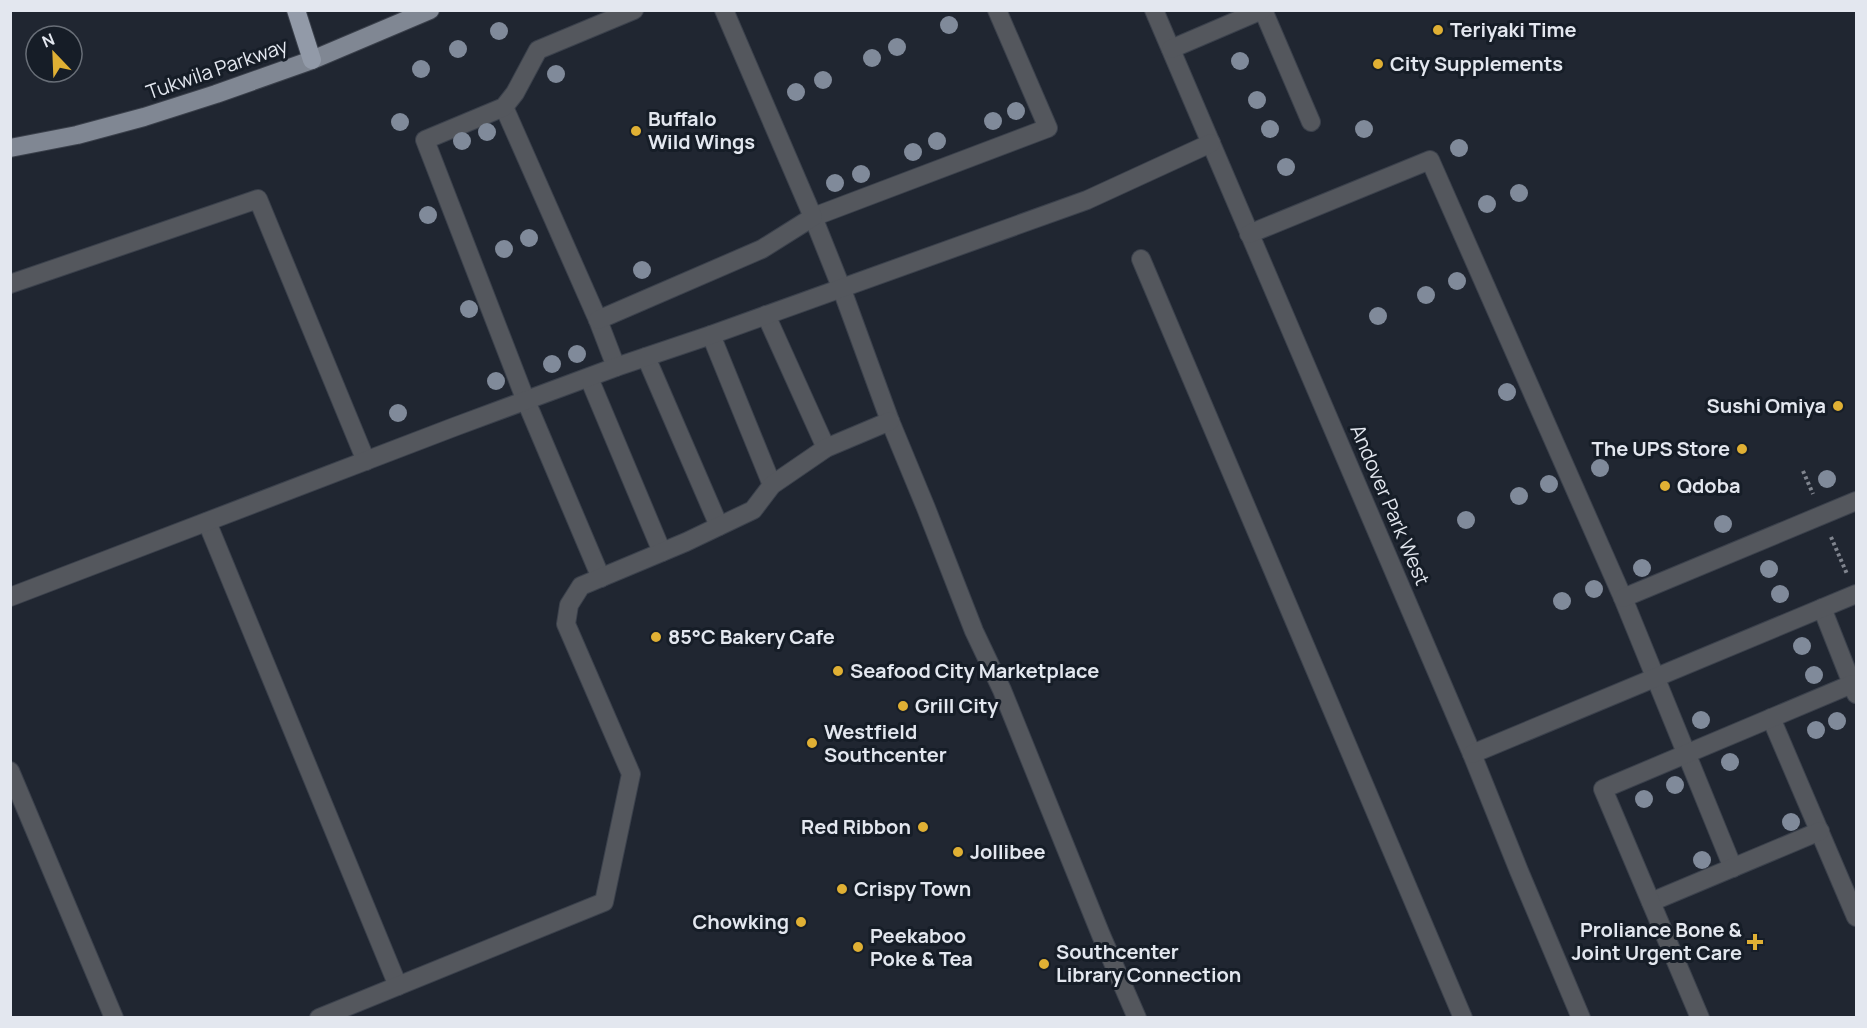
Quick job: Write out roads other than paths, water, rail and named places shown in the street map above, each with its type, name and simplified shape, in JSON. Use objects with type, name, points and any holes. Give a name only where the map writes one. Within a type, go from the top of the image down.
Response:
[{"type":"highway","points":[[296,10],[312,60]]},
{"type":"main road","name":"Tukwila Parkway","points":[[10,148],[78,135],[216,94],[312,60],[430,10]]},
{"type":"street","points":[[601,578],[526,401],[425,140],[504,107],[515,93],[538,50],[634,10]]},
{"type":"street","points":[[724,10],[813,217],[890,421],[927,508],[974,631],[1002,690],[1101,935],[1137,1017]]},
{"type":"street","points":[[598,320],[762,249],[813,217],[1048,128],[997,10]]},
{"type":"street","name":"Andover Park West","points":[[1154,10],[1472,754],[1581,1017]]},
{"type":"street","points":[[1171,49],[1262,10],[1311,122]]},
{"type":"street","points":[[504,107],[598,320],[616,367]]},
{"type":"street","points":[[10,597],[616,367],[1087,200],[1211,143]]},
{"type":"street","points":[[1249,234],[1430,160],[1623,598],[1733,867]]},
{"type":"street","points":[[10,284],[258,199],[366,461]]},
{"type":"street","points":[[1141,259],[1463,1017]]},
{"type":"street","points":[[766,315],[826,448]]},
{"type":"street","points":[[711,335],[772,485]]},
{"type":"street","points":[[646,357],[718,526]]},
{"type":"street","points":[[589,378],[662,552]]},
{"type":"street","points":[[319,1017],[604,902],[632,774],[566,624],[569,605],[582,586],[753,510],[772,485],[826,448],[890,421]]},
{"type":"street","points":[[1623,598],[1857,501]]},
{"type":"street","points":[[207,522],[398,986]]},
{"type":"street","points":[[1472,754],[1856,594]]},
{"type":"street","points":[[1700,1017],[1603,789],[1771,718],[1854,690],[1822,608]]},
{"type":"street","points":[[1771,718],[1857,917]]},
{"type":"street","points":[[10,771],[114,1017]]},
{"type":"street","points":[[1651,902],[1820,831]]},
{"type":"place","name":"Teriyaki Time","points":[[1438,30]]},
{"type":"place","name":"City Supplements","points":[[1378,64]]},
{"type":"place","name":"Buffalo Wild Wings","points":[[636,131]]},
{"type":"place","name":"Sushi Omiya","points":[[1838,406]]},
{"type":"place","name":"The UPS Store","points":[[1742,449]]},
{"type":"place","name":"Qdoba","points":[[1665,486]]},
{"type":"place","name":"85°C Bakery Cafe","points":[[656,637]]},
{"type":"place","name":"Seafood City Marketplace","points":[[838,671]]},
{"type":"place","name":"Grill City","points":[[903,706]]},
{"type":"place","name":"Westfield Southcenter","points":[[812,743]]},
{"type":"place","name":"Red Ribbon","points":[[923,827]]},
{"type":"place","name":"Jollibee","points":[[958,852]]},
{"type":"place","name":"Crispy Town","points":[[842,889]]},
{"type":"place","name":"Chowking","points":[[801,922]]},
{"type":"place","name":"Proliance Bone & Joint Urgent Care","points":[[1755,942]]},
{"type":"place","name":"Peekaboo Poke & Tea","points":[[858,947]]},
{"type":"place","name":"Southcenter Library Connection","points":[[1044,964]]}]
